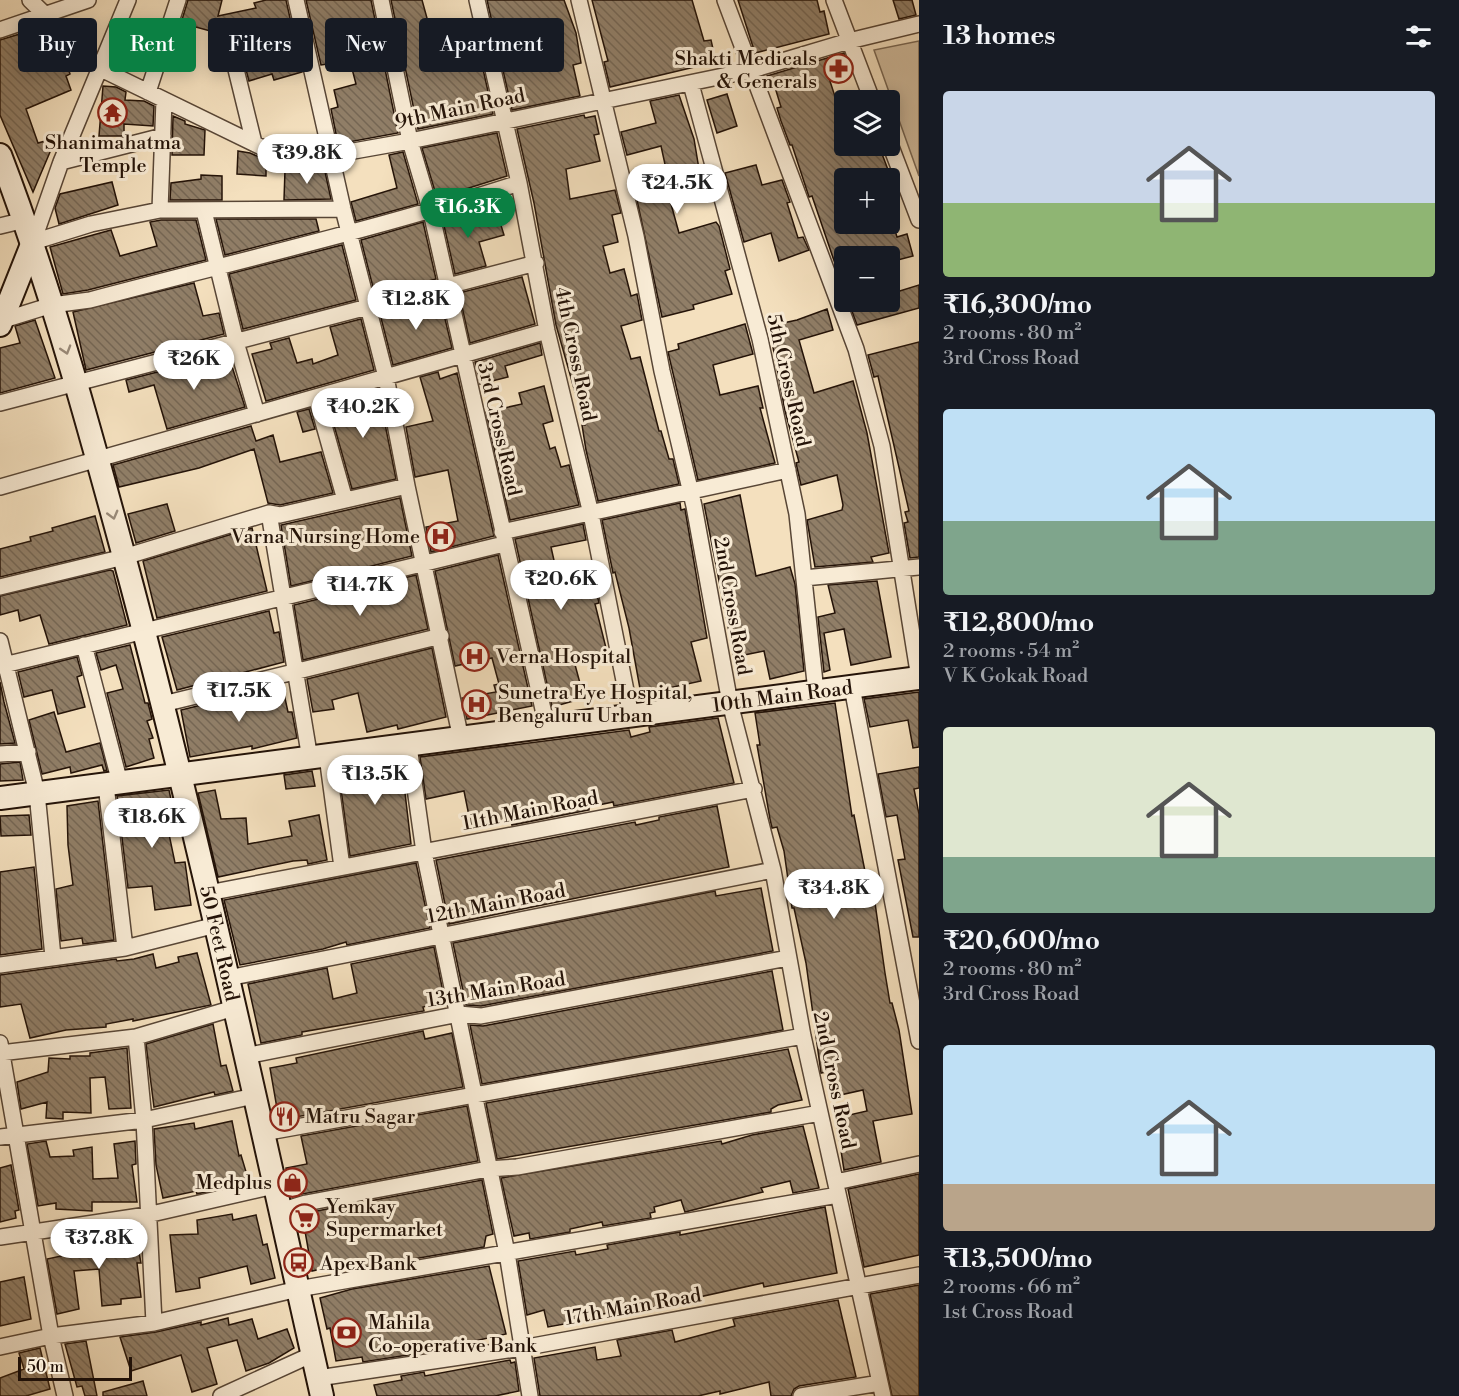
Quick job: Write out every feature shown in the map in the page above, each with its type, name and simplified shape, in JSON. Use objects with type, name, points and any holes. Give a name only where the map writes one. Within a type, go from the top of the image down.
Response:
[{"type":"main road","name":"50 Feet Road","points":[[0,155],[33,242],[76,384],[182,775],[320,1387]]},
{"type":"main road","points":[[1,322],[33,242]]},
{"type":"main road","name":"10th Main Road","points":[[0,798],[919,678]]},
{"type":"street","name":"9th Main Road","points":[[30,0],[101,69],[292,162],[410,141],[601,100],[691,84],[752,70],[849,41],[919,24]]},
{"type":"street","points":[[0,30],[44,13],[88,0]]},
{"type":"street","points":[[33,242],[62,162],[128,0]]},
{"type":"street","points":[[148,92],[178,0]]},
{"type":"street","points":[[296,0],[330,155],[386,377],[406,486],[441,636],[461,739]]},
{"type":"street","name":"3rd Cross Road","points":[[381,0],[410,141],[431,212],[547,727]]},
{"type":"street","name":"4th Cross Road","points":[[477,0],[536,263],[547,331],[591,514],[631,716]]},
{"type":"street","name":"2nd Cross Road","points":[[579,0],[601,100],[636,236],[662,371],[690,492],[730,703],[773,870],[803,1036],[881,1390]]},
{"type":"street","points":[[725,0],[856,349],[882,446],[919,678]]},
{"type":"street","points":[[834,0],[868,90]]},
{"type":"street","points":[[237,72],[254,143]]},
{"type":"street","name":"5th Cross Road","points":[[691,84],[760,339],[788,470],[797,514],[816,692]]},
{"type":"street","points":[[160,210],[164,100]]},
{"type":"street","points":[[62,162],[163,136]]},
{"type":"street","points":[[895,156],[919,220]]},
{"type":"street","points":[[1,322],[52,305],[90,300],[431,212],[519,183]]},
{"type":"street","points":[[33,242],[92,224],[160,210],[343,209]]},
{"type":"street","points":[[204,211],[236,342],[257,414]]},
{"type":"street","points":[[0,226],[25,220]]},
{"type":"street","points":[[0,404],[536,263]]},
{"type":"street","points":[[0,487],[547,331]]},
{"type":"street","points":[[316,397],[345,500]]},
{"type":"street","points":[[3,665],[424,561],[591,514],[788,470]]},
{"type":"street","points":[[0,587],[124,557],[269,513],[279,515],[406,486]]},
{"type":"street","points":[[269,513],[295,671],[318,757],[342,867]]},
{"type":"street","points":[[804,578],[919,567]]},
{"type":"street","points":[[163,704],[441,636]]},
{"type":"street","points":[[0,641],[3,665],[28,752],[37,793],[53,957]]},
{"type":"street","points":[[84,645],[113,784],[125,948]]},
{"type":"street","points":[[852,687],[919,1041]]},
{"type":"street","points":[[409,746],[424,852],[507,1253],[530,1396]]},
{"type":"street","points":[[0,754],[28,752]]},
{"type":"street","name":"11th Main Road","points":[[208,893],[754,789]]},
{"type":"street","name":"12th Main Road","points":[[228,978],[773,870]]},
{"type":"street","points":[[0,965],[125,948],[216,925]]},
{"type":"street","name":"13th Main Road","points":[[245,1056],[459,1014],[481,1016],[788,958]]},
{"type":"street","points":[[61,1395],[18,1134],[0,1050],[136,1037],[234,1008]]},
{"type":"street","points":[[262,1133],[803,1036]]},
{"type":"street","points":[[136,1037],[144,1120],[154,1323]]},
{"type":"street","points":[[0,1137],[144,1120],[254,1096]]},
{"type":"street","points":[[280,1211],[306,1203],[488,1169],[517,1167],[820,1113]]},
{"type":"street","points":[[0,1347],[51,1336],[154,1323],[298,1289],[507,1253],[837,1189],[919,1164]]},
{"type":"street","points":[[0,1237],[147,1215],[274,1186]]},
{"type":"street","name":"17th Main Road","points":[[320,1387],[919,1275]]},
{"type":"street","points":[[221,1396],[313,1354]]},
{"type":"street","points":[[801,1396],[881,1390]]},
{"type":"shaded area","points":[[919,41],[919,176],[900,123],[900,90],[888,90],[874,50]]},
{"type":"building","points":[[188,0],[222,0],[218,16],[256,8],[254,3],[266,0],[286,0],[290,18],[208,18],[208,30],[196,27],[196,18],[183,18]]},
{"type":"building","points":[[306,0],[371,0],[375,18],[325,18],[325,64],[321,65],[313,30],[313,18],[310,18]]},
{"type":"building","points":[[391,0],[422,0],[427,18],[419,18],[419,72],[484,72],[493,114],[418,129],[406,72],[407,18],[395,18]]},
{"type":"building","points":[[487,0],[564,0],[576,33],[581,63],[573,65],[580,96],[512,110],[503,72],[564,72],[564,18],[491,18]]},
{"type":"building","points":[[592,0],[692,0],[704,41],[711,40],[716,62],[610,87],[604,62],[608,61]]},
{"type":"building","points":[[738,0],[817,0],[820,12],[824,11],[829,34],[755,53]]},
{"type":"building","points":[[893,0],[912,0],[916,15],[899,19]]},
{"type":"building","points":[[18,35],[18,72],[69,72],[70,74],[66,76],[71,90],[26,109],[38,143],[56,138],[33,192],[0,115],[0,40]]},
{"type":"building","points":[[844,53],[850,72],[829,78],[834,94],[834,156],[883,156],[887,168],[834,168],[834,234],[896,234],[897,237],[907,234],[913,256],[900,259],[900,246],[834,246],[834,261],[812,196],[809,197],[792,145],[790,145],[781,121],[777,108],[781,107],[774,84],[770,85],[767,76]]},
{"type":"building","points":[[247,72],[302,72],[274,80],[272,74],[249,81]]},
{"type":"building","points":[[353,72],[386,72],[398,133],[338,144],[331,109],[338,107],[334,90],[356,84]]},
{"type":"building","name":"Shanimahatma Temple","points":[[103,86],[116,87],[126,92],[125,100],[144,101],[154,106],[153,126],[124,124],[124,136],[99,136]]},
{"type":"building","points":[[727,94],[737,126],[717,133],[707,100]]},
{"type":"building","points":[[679,95],[694,139],[699,169],[704,168],[710,193],[671,204],[679,233],[716,222],[719,226],[730,269],[725,271],[732,294],[693,305],[694,309],[662,317],[634,186],[668,178],[661,146],[627,155],[621,132],[656,123],[650,101]]},
{"type":"building","points":[[584,115],[585,118],[595,116],[599,134],[594,135],[600,161],[566,169],[570,199],[615,190],[621,213],[612,215],[618,242],[603,246],[610,273],[624,269],[631,296],[637,294],[642,320],[621,326],[631,359],[640,357],[659,431],[661,431],[669,459],[673,459],[679,484],[598,501],[586,450],[582,425],[585,425],[577,391],[575,392],[556,325],[534,203],[517,129]]},
{"type":"building","points":[[173,116],[185,121],[185,124],[205,130],[204,155],[172,155]]},
{"type":"building","points":[[497,133],[507,176],[437,198],[422,148]]},
{"type":"building","points":[[238,151],[266,160],[266,176],[237,174]]},
{"type":"building","points":[[403,152],[418,204],[356,221],[351,202],[397,188],[389,155]]},
{"type":"building","points":[[756,165],[762,185],[782,180],[790,202],[787,203],[798,238],[803,237],[809,250],[779,261],[771,233],[744,242],[725,173]]},
{"type":"building","points":[[324,167],[331,199],[284,200],[285,170],[294,172]]},
{"type":"building","points":[[201,175],[222,176],[222,200],[170,200],[171,183],[201,179]]},
{"type":"building","points":[[112,182],[118,205],[59,224],[55,208],[60,194]]},
{"type":"building","points":[[473,208],[477,225],[499,219],[504,235],[479,242],[486,266],[455,274],[442,217]]},
{"type":"building","points":[[216,219],[316,219],[319,231],[225,255]]},
{"type":"building","points":[[196,220],[206,260],[88,290],[63,294],[50,247],[111,230],[120,256],[157,246],[150,222]]},
{"type":"building","points":[[423,222],[436,279],[375,295],[361,240]]},
{"type":"building","points":[[342,245],[356,300],[243,329],[229,274]]},
{"type":"building","points":[[522,277],[535,324],[470,343],[459,293]]},
{"type":"building","points":[[194,283],[203,316],[219,313],[224,334],[86,370],[73,312]]},
{"type":"building","points":[[919,285],[919,308],[857,325],[852,312],[900,312],[900,291]]},
{"type":"building","points":[[440,298],[452,348],[393,365],[380,314]]},
{"type":"building","points":[[827,309],[833,330],[799,340],[814,393],[853,381],[867,433],[889,553],[871,557],[873,562],[815,567],[807,520],[842,510],[843,505],[837,475],[801,485],[796,463],[799,462],[785,411],[769,326],[797,320]]},
{"type":"building","points":[[361,319],[374,370],[266,401],[252,354],[272,349],[270,343],[289,338],[297,363],[312,359],[313,364],[338,355],[330,327]]},
{"type":"building","points":[[35,320],[55,378],[0,393],[0,348],[20,343],[15,326]]},
{"type":"building","points":[[745,324],[753,354],[713,365],[720,395],[758,386],[763,408],[760,408],[775,463],[698,480],[668,352],[679,349],[678,344]]},
{"type":"building","points":[[919,342],[919,557],[910,558],[904,523],[908,522],[905,512],[909,511],[878,376],[874,377],[868,355]]},
{"type":"building","points":[[540,343],[542,355],[505,366],[508,377],[480,384],[475,362]]},
{"type":"building","points":[[228,354],[245,407],[167,429],[154,385],[129,392],[126,380]]},
{"type":"building","points":[[438,372],[440,379],[457,373],[494,536],[431,552],[426,527],[458,521],[448,470],[415,477],[406,427],[433,421],[420,377]]},
{"type":"building","points":[[544,386],[553,421],[543,424],[550,449],[555,447],[561,467],[569,465],[579,505],[510,520],[486,412],[522,404],[519,393]]},
{"type":"building","points":[[378,389],[396,479],[352,489],[328,404]]},
{"type":"building","points":[[309,409],[315,429],[303,432],[297,412]]},
{"type":"building","points":[[251,426],[256,441],[273,435],[280,462],[321,452],[333,493],[280,505],[268,503],[254,449],[199,468],[119,487],[113,465]]},
{"type":"building","points":[[740,495],[756,576],[790,567],[795,584],[804,671],[770,679],[764,651],[734,657],[704,504]]},
{"type":"building","points":[[400,498],[412,556],[291,586],[281,525]]},
{"type":"building","points":[[680,503],[681,510],[685,509],[707,638],[691,642],[701,681],[641,694],[629,628],[615,572],[613,573],[602,520]]},
{"type":"building","points":[[167,504],[175,531],[136,543],[128,514]]},
{"type":"building","points":[[95,516],[105,552],[0,577],[0,549],[31,541],[30,537],[53,531],[52,528]]},
{"type":"building","points":[[583,524],[586,540],[551,547],[557,574],[591,566],[599,603],[595,604],[607,652],[574,661],[584,698],[552,707],[515,539]]},
{"type":"building","points":[[252,528],[267,591],[157,618],[143,561]]},
{"type":"building","points":[[498,555],[532,706],[467,719],[462,698],[496,692],[494,685],[499,684],[492,658],[455,666],[435,571]]},
{"type":"building","points":[[113,571],[127,625],[49,644],[40,615],[20,621],[18,610],[0,615],[0,596]]},
{"type":"building","points":[[416,575],[428,629],[303,660],[294,605]]},
{"type":"building","points":[[877,581],[891,657],[851,665],[844,629],[824,633],[830,670],[824,672],[818,617],[835,613],[828,585]]},
{"type":"building","points":[[269,611],[274,633],[279,632],[284,662],[177,690],[162,637]]},
{"type":"building","points":[[130,645],[145,703],[148,703],[152,719],[147,721],[153,738],[149,739],[154,758],[126,767],[107,693],[123,689],[116,665],[101,670],[96,653]]},
{"type":"building","points":[[432,648],[446,717],[398,729],[397,725],[367,732],[358,693],[332,700],[334,709],[313,712],[307,679]]},
{"type":"building","points":[[77,657],[82,675],[77,677],[85,707],[58,714],[52,690],[24,697],[18,672]]},
{"type":"building","points":[[0,682],[4,702],[15,743],[0,744]]},
{"type":"building","points":[[282,685],[288,712],[292,712],[297,738],[252,749],[252,746],[190,757],[181,710]]},
{"type":"building","points":[[919,692],[919,747],[913,748],[908,720],[870,727],[864,699]]},
{"type":"building","points":[[835,703],[852,816],[854,815],[870,897],[874,896],[890,1003],[892,1003],[899,1030],[912,1114],[873,1121],[881,1162],[844,1170],[836,1118],[867,1111],[863,1090],[831,1097],[826,1072],[821,1073],[806,963],[794,908],[792,908],[784,851],[777,827],[772,828],[770,819],[757,745],[760,745],[755,713]]},
{"type":"building","points":[[54,712],[66,752],[100,743],[107,770],[104,771],[102,765],[71,773],[70,767],[42,774],[29,720]]},
{"type":"building","points":[[718,718],[734,783],[614,806],[613,802],[589,807],[589,810],[512,825],[511,820],[471,826],[464,791],[426,799],[420,757],[629,730],[631,737],[650,732],[649,727]]},
{"type":"building","points":[[401,759],[411,844],[350,856],[338,767]]},
{"type":"building","points":[[20,762],[23,780],[0,781],[0,764]]},
{"type":"building","points":[[919,767],[919,788],[914,789],[919,814],[919,937],[913,937],[898,860],[905,859],[897,815],[886,817],[878,774]]},
{"type":"building","points":[[312,771],[315,786],[286,789],[284,775]]},
{"type":"building","points":[[169,790],[174,814],[165,815],[175,863],[185,862],[191,905],[155,910],[152,886],[128,888],[117,796]]},
{"type":"building","points":[[215,790],[221,819],[246,818],[248,844],[292,836],[289,821],[319,815],[327,860],[308,864],[307,860],[293,861],[218,877],[198,793]]},
{"type":"building","points":[[98,801],[114,940],[83,944],[82,938],[61,941],[56,889],[73,885],[68,845],[67,806]]},
{"type":"building","points":[[717,806],[729,867],[449,924],[436,860],[635,822],[636,825],[659,820],[659,817]]},
{"type":"building","points":[[29,815],[31,835],[1,836],[0,816]]},
{"type":"building","points":[[416,863],[430,928],[347,945],[346,942],[323,949],[240,965],[224,900]]},
{"type":"building","points":[[34,867],[42,949],[0,955],[0,872]]},
{"type":"building","points":[[761,888],[773,951],[481,1006],[466,1005],[453,943],[715,891],[716,896]]},
{"type":"building","points":[[434,947],[445,1002],[423,1007],[424,1011],[302,1032],[302,1035],[261,1043],[248,984],[327,968],[333,999],[357,993],[351,964]]},
{"type":"building","points":[[197,953],[211,1005],[133,1021],[133,1019],[106,1024],[106,1027],[66,1030],[30,1038],[21,1004],[0,1007],[0,975],[116,959],[117,961],[134,959],[153,954],[156,968],[179,962],[178,957]]},
{"type":"building","points":[[772,971],[783,1030],[482,1084],[470,1025],[483,1026]]},
{"type":"building","points":[[213,1024],[221,1066],[226,1065],[233,1091],[215,1095],[214,1092],[154,1107],[146,1044]]},
{"type":"building","points":[[423,1031],[425,1039],[452,1033],[463,1087],[279,1120],[270,1068],[297,1063],[296,1058]]},
{"type":"building","points":[[127,1048],[131,1108],[109,1109],[105,1077],[90,1078],[91,1113],[63,1112],[63,1119],[46,1118],[47,1102],[21,1109],[17,1082],[48,1072],[49,1058],[70,1059],[70,1056],[90,1056],[90,1053]]},
{"type":"building","points":[[788,1049],[802,1100],[778,1105],[771,1109],[771,1112],[497,1159],[486,1103]]},
{"type":"building","points":[[467,1106],[478,1161],[292,1196],[286,1168],[307,1164],[301,1136]]},
{"type":"building","points":[[232,1121],[239,1156],[241,1155],[249,1182],[197,1194],[196,1191],[163,1198],[156,1165],[154,1129],[194,1123],[195,1129]]},
{"type":"building","points":[[803,1126],[819,1188],[793,1193],[790,1181],[761,1188],[763,1192],[685,1212],[681,1200],[654,1207],[655,1212],[650,1213],[651,1218],[603,1226],[602,1222],[570,1229],[570,1232],[530,1239],[529,1233],[514,1236],[501,1178],[721,1141],[722,1144],[752,1135]]},
{"type":"building","points":[[46,1141],[50,1157],[74,1156],[73,1150],[92,1147],[93,1179],[118,1178],[114,1144],[135,1141],[136,1164],[132,1165],[137,1202],[92,1202],[92,1211],[56,1209],[56,1203],[38,1206],[27,1144]]},
{"type":"building","points":[[11,1165],[19,1210],[15,1211],[16,1218],[0,1222],[0,1168]]},
{"type":"building","points":[[919,1174],[919,1255],[864,1267],[848,1189]]},
{"type":"building","points":[[482,1180],[493,1234],[486,1236],[484,1247],[348,1270],[347,1267],[340,1268],[340,1265],[312,1271],[302,1214],[347,1205],[348,1209],[370,1204],[369,1201]]},
{"type":"building","points":[[825,1207],[837,1273],[764,1287],[763,1283],[622,1314],[621,1310],[594,1316],[594,1313],[569,1320],[570,1323],[548,1327],[544,1310],[527,1315],[518,1261],[575,1251],[576,1255],[608,1249],[607,1245],[680,1232],[680,1235]]},
{"type":"building","points":[[232,1214],[233,1220],[256,1215],[263,1245],[267,1244],[275,1278],[251,1284],[247,1266],[199,1278],[200,1288],[176,1292],[170,1235],[198,1234],[197,1220]]},
{"type":"building","points":[[115,1230],[116,1234],[135,1231],[141,1263],[137,1263],[141,1297],[121,1299],[121,1304],[102,1306],[99,1269],[74,1271],[79,1309],[57,1314],[47,1259],[80,1252],[80,1246],[96,1245],[95,1233]]},
{"type":"building","points":[[489,1266],[506,1334],[421,1353],[363,1362],[362,1357],[336,1361],[330,1328],[327,1329],[320,1298],[352,1289]]},
{"type":"building","points":[[24,1277],[31,1319],[0,1326],[0,1282]]},
{"type":"building","points":[[919,1285],[919,1396],[892,1396],[870,1294]]},
{"type":"building","points":[[838,1300],[856,1377],[799,1386],[794,1389],[791,1396],[771,1396],[769,1382],[720,1394],[720,1391],[698,1396],[540,1396],[534,1358],[595,1347],[597,1360],[621,1356],[617,1340],[672,1330],[675,1342],[735,1326],[733,1319]]},
{"type":"building","points":[[228,1318],[229,1325],[252,1319],[258,1339],[287,1329],[294,1348],[269,1363],[246,1371],[237,1340],[207,1348],[217,1384],[192,1392],[181,1355],[131,1371],[120,1337],[201,1322],[201,1325]]},
{"type":"building","points":[[86,1341],[97,1396],[85,1396],[82,1386],[77,1387],[65,1344]]},
{"type":"building","points":[[40,1348],[50,1389],[26,1396],[0,1396],[0,1378],[24,1369],[19,1353]]},
{"type":"building","points":[[510,1360],[511,1363],[515,1362],[519,1391],[495,1396],[377,1396],[374,1385],[402,1380],[401,1376],[424,1372],[425,1376]]},
{"type":"building","points":[[143,1381],[147,1396],[103,1396],[103,1392]]},
{"type":"place","name":"Shakti Medicals & Generals","points":[[838,69]]},
{"type":"place","name":"Shanimahatma Temple","points":[[113,112]]},
{"type":"place","name":"Varna Nursing Home","points":[[441,536]]},
{"type":"place","name":"Verna Hospital","points":[[475,656]]},
{"type":"place","name":"Sunetra Eye Hospital, Bengaluru Urban","points":[[477,704]]},
{"type":"place","name":"Matru Sagar","points":[[284,1116]]},
{"type":"place","name":"Medplus","points":[[293,1182]]},
{"type":"place","name":"Yemkay Supermarket","points":[[305,1218]]},
{"type":"place","name":"Apex Bank","points":[[299,1263]]},
{"type":"place","name":"Mahila Co-operative Bank","points":[[347,1333]]}]
